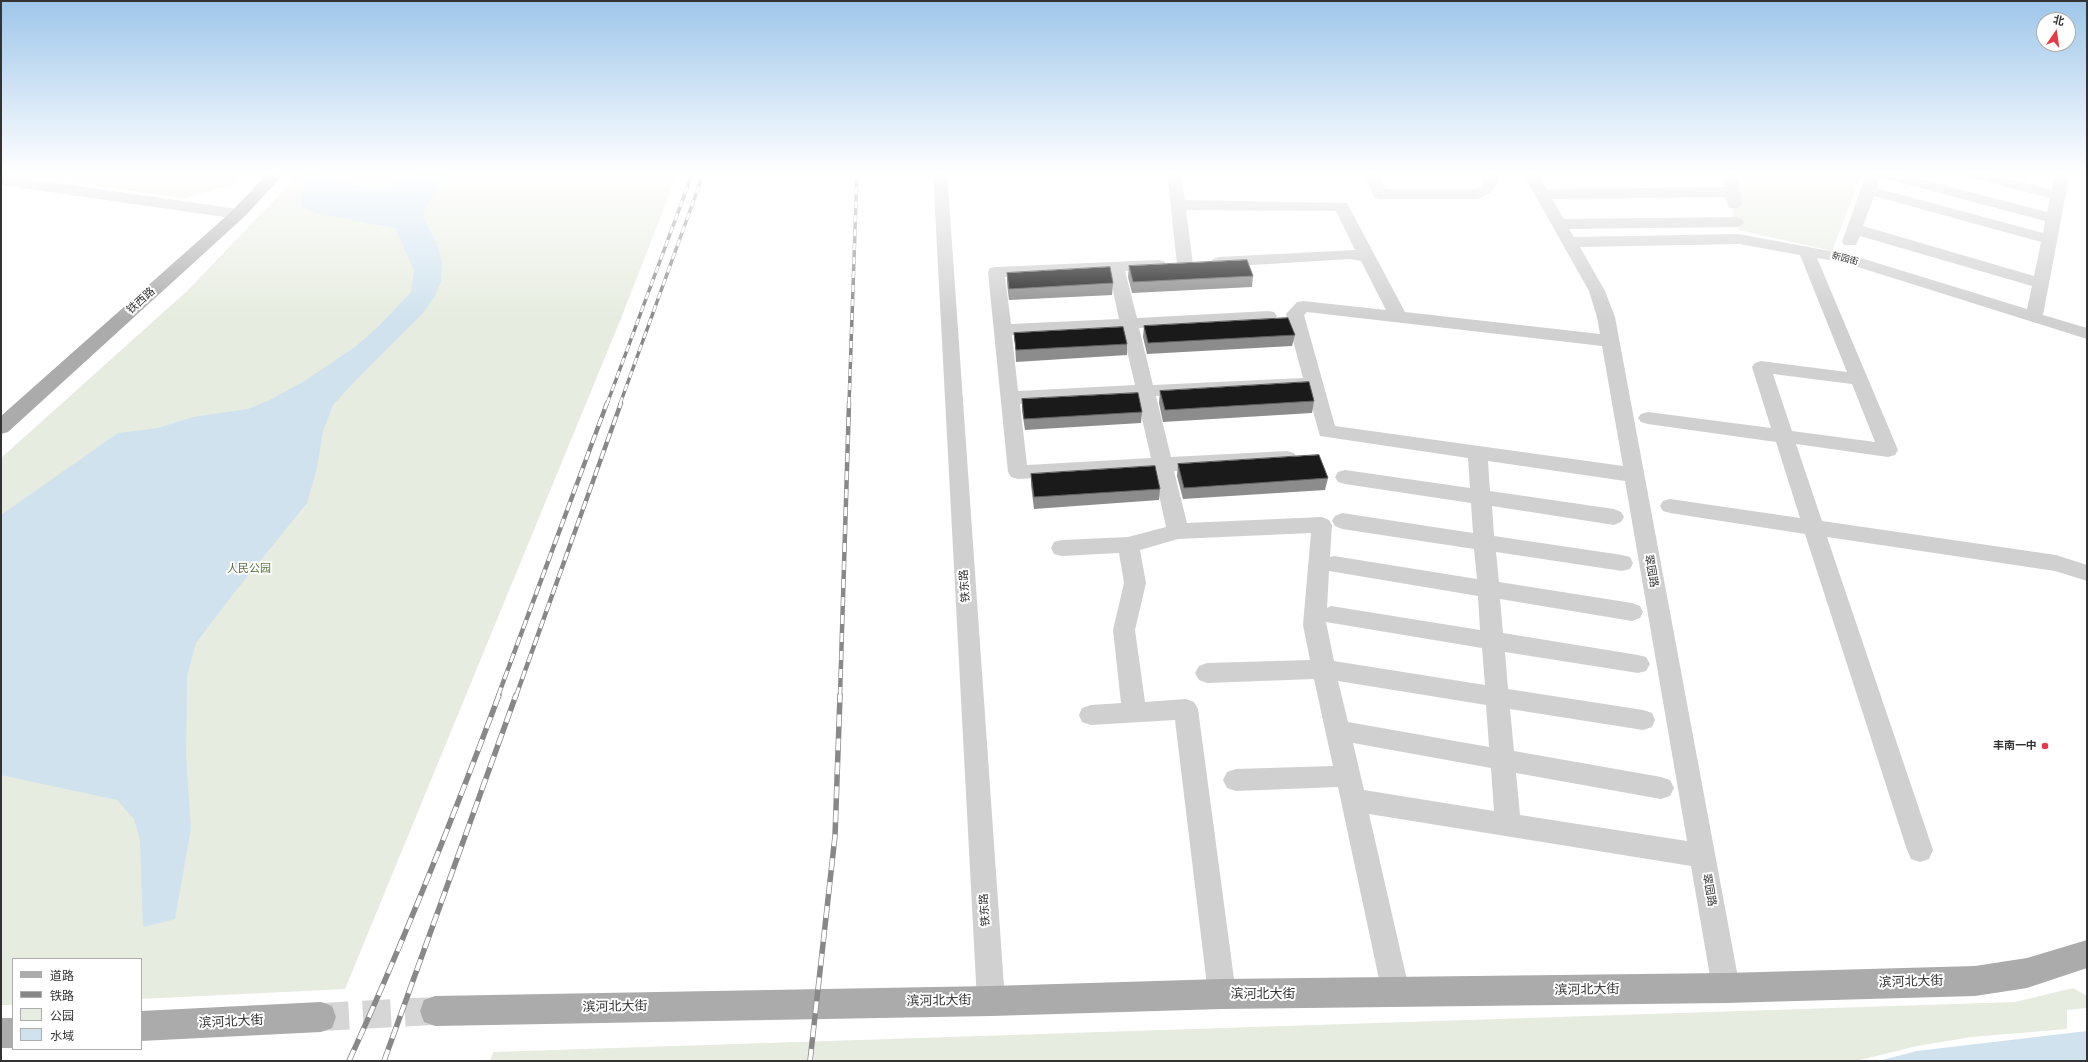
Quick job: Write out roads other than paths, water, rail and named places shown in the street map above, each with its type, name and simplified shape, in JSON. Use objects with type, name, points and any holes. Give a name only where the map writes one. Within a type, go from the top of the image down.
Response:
[{"type":"main road","name":"铁西路","points":[[1,407],[221,222]]},
{"type":"main road","name":"铁西路","points":[[1,427],[221,222]]},
{"type":"main road","name":"滨河北大街","points":[[435,1011],[1222,994],[1726,988],[1975,981],[2027,973],[2087,954]]},
{"type":"main road","name":"滨河北大街","points":[[142,1026],[321,1017]]},
{"type":"main road","points":[[1,1033],[12,1033]]},
{"type":"street","name":"铁东路","points":[[943,222],[991,1000]]},
{"type":"street","points":[[1180,222],[1185,264]]},
{"type":"street","points":[[1350,222],[1399,318]]},
{"type":"street","name":"翠园路","points":[[1558,222],[1597,291],[1606,318],[1726,988]]},
{"type":"street","points":[[1564,233],[1736,222],[1739,239]]},
{"type":"street","points":[[1845,258],[1857,222]]},
{"type":"street","points":[[1983,222],[2050,240]]},
{"type":"street","points":[[2034,318],[2054,222]]},
{"type":"street","points":[[1855,229],[2041,283]]},
{"type":"street","name":"新园街","points":[[1564,233],[1739,239],[1806,250],[1845,258],[2087,334]]},
{"type":"street","points":[[1648,418],[1888,450],[1806,250]]},
{"type":"street","points":[[1304,457],[1018,472],[996,272],[1185,264],[1350,254],[1367,257]]},
{"type":"street","points":[[1116,267],[1178,531]]},
{"type":"street","points":[[1610,341],[1303,306],[1295,314],[1327,431],[1634,475]]},
{"type":"street","points":[[1003,330],[1268,316]]},
{"type":"street","points":[[1859,379],[1761,367],[1920,850]]},
{"type":"street","points":[[1010,398],[1299,383]]},
{"type":"street","points":[[1477,453],[1508,825]]},
{"type":"street","points":[[1345,477],[1614,517]]},
{"type":"street","points":[[1670,506],[2056,563],[2087,573]]},
{"type":"street","points":[[1342,521],[1622,563]]},
{"type":"street","points":[[1062,548],[1128,545],[1178,531],[1322,525],[1314,626],[1396,993]]},
{"type":"street","points":[[1128,545],[1135,583],[1124,630],[1134,711]]},
{"type":"street","points":[[1334,564],[1632,612]]},
{"type":"street","points":[[1331,614],[1638,664]]},
{"type":"street","points":[[1207,673],[1324,669],[1643,720]]},
{"type":"street","points":[[1091,715],[1134,711],[1186,709],[1222,994]]},
{"type":"street","points":[[1337,730],[1661,788]]},
{"type":"street","points":[[1236,780],[1347,776]]},
{"type":"street","points":[[1353,800],[1702,856]]},
{"type":"water","points":[[361,222],[425,222],[437,244],[442,262],[441,281],[435,296],[423,313],[333,405],[323,431],[317,468],[307,503],[234,593],[196,643],[187,676],[186,756],[191,828],[175,919],[143,927],[140,840],[134,819],[117,800],[1,775],[1,515],[118,433],[158,428],[193,417],[248,409],[268,401],[306,380],[355,347],[379,326],[411,292],[414,270],[395,228]]},
{"type":"water","points":[[2087,1031],[2087,1061],[1878,1061],[1917,1051]]},
{"type":"tunnel","points":[[321,1017],[435,1011]]},
{"type":"railway","points":[[607,404],[675,222]]},
{"type":"railway","points":[[620,404],[686,222]]},
{"type":"railway","points":[[849,404],[855,222]]},
{"type":"railway","points":[[498,696],[607,403]]},
{"type":"railway","points":[[516,696],[621,403]]},
{"type":"railway","points":[[840,696],[849,403]]},
{"type":"railway","points":[[349,1061],[427,879],[499,695]]},
{"type":"railway","points":[[384,1061],[516,695]]},
{"type":"railway","points":[[810,1061],[835,836],[840,695]]},
{"type":"place","name":"丰南一中","points":[[2045,746]]},
{"type":"park label","name":"人民公园","points":[[249,569]]}]
